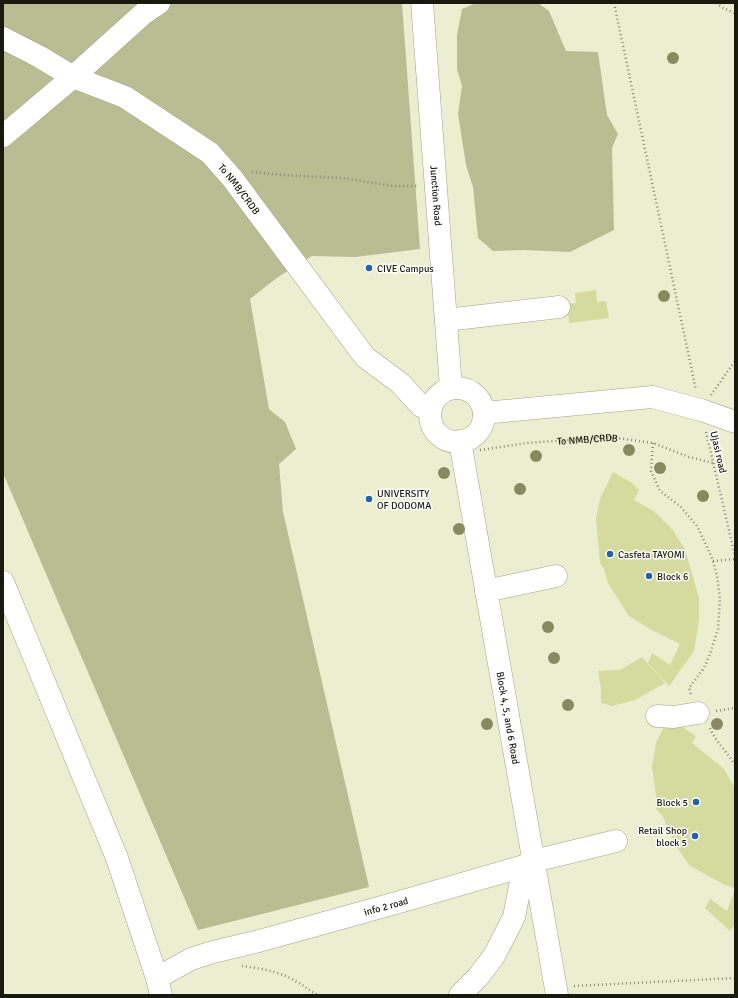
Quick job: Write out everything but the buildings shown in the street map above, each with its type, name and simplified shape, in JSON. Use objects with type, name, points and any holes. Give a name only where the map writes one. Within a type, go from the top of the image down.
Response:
[{"type":"street","points":[[3,136],[73,77],[144,13],[160,3]]},
{"type":"street","name":"Junction Road","points":[[422,3],[451,388]]},
{"type":"street","name":"To NMB/CRDB","points":[[3,38],[40,57],[73,77],[125,97],[210,153],[232,178],[365,357],[400,383],[420,406]]},
{"type":"street","points":[[446,320],[559,307]]},
{"type":"street","points":[[451,388],[469,390],[477,396],[482,404],[484,412],[483,421],[475,435],[460,442],[444,438],[433,426],[431,418],[433,403],[438,396],[451,388]]},
{"type":"street","points":[[484,412],[652,397],[701,410],[735,422]]},
{"type":"street","name":"Block 4, 5, and 6 Road","points":[[460,442],[486,591],[529,864],[557,991]]},
{"type":"street","points":[[486,591],[556,576]]},
{"type":"street","points":[[3,582],[117,858],[159,986]]},
{"type":"street","points":[[657,716],[674,717],[701,713]]},
{"type":"street","name":"info 2 road","points":[[159,986],[191,959],[213,952],[350,916],[529,864],[616,841]]},
{"type":"street","points":[[460,995],[478,977],[494,956],[514,917],[529,864]]},
{"type":"path","name":"Ujasi road","points":[[614,3],[701,410],[735,557]]},
{"type":"path","points":[[716,3],[735,13]]},
{"type":"path","points":[[232,178],[251,172],[344,178],[393,186],[436,186]]},
{"type":"path","points":[[701,410],[735,361]]},
{"type":"path","name":"To NMB/CRDB","points":[[460,442],[476,450],[527,443],[610,437],[653,443],[689,457],[713,464]]},
{"type":"path","points":[[653,443],[651,470],[660,491],[680,506],[697,526],[713,561],[720,599],[718,629],[704,668],[689,688],[693,700],[719,745],[735,765]]},
{"type":"path","points":[[713,561],[735,557]]},
{"type":"path","points":[[701,713],[735,708]]},
{"type":"path","points":[[239,966],[285,976],[297,981],[311,992],[319,995]]},
{"type":"path","points":[[557,991],[735,978]]},
{"type":"green space","points":[[3,3],[402,3],[420,249],[355,257],[312,256],[278,277],[250,299],[269,409],[285,422],[296,449],[279,464],[283,512],[369,887],[198,930],[3,473]]},
{"type":"green space","points":[[476,3],[538,3],[549,11],[566,51],[598,52],[607,115],[618,134],[612,148],[614,230],[570,252],[523,250],[493,251],[478,238],[473,187],[466,165],[458,114],[462,86],[457,69],[457,35],[462,9]]},
{"type":"place","name":"CIVE Campus","points":[[369,268]]},
{"type":"place","name":"UNIVERSITY OF DODOMA","points":[[369,499]]},
{"type":"place","name":"Casfeta TAYOMI","points":[[610,554]]},
{"type":"place","name":"Block 6","points":[[649,576]]},
{"type":"place","name":"Block 5","points":[[696,802]]},
{"type":"place","name":"Retail Shop block 5","points":[[695,836]]}]
